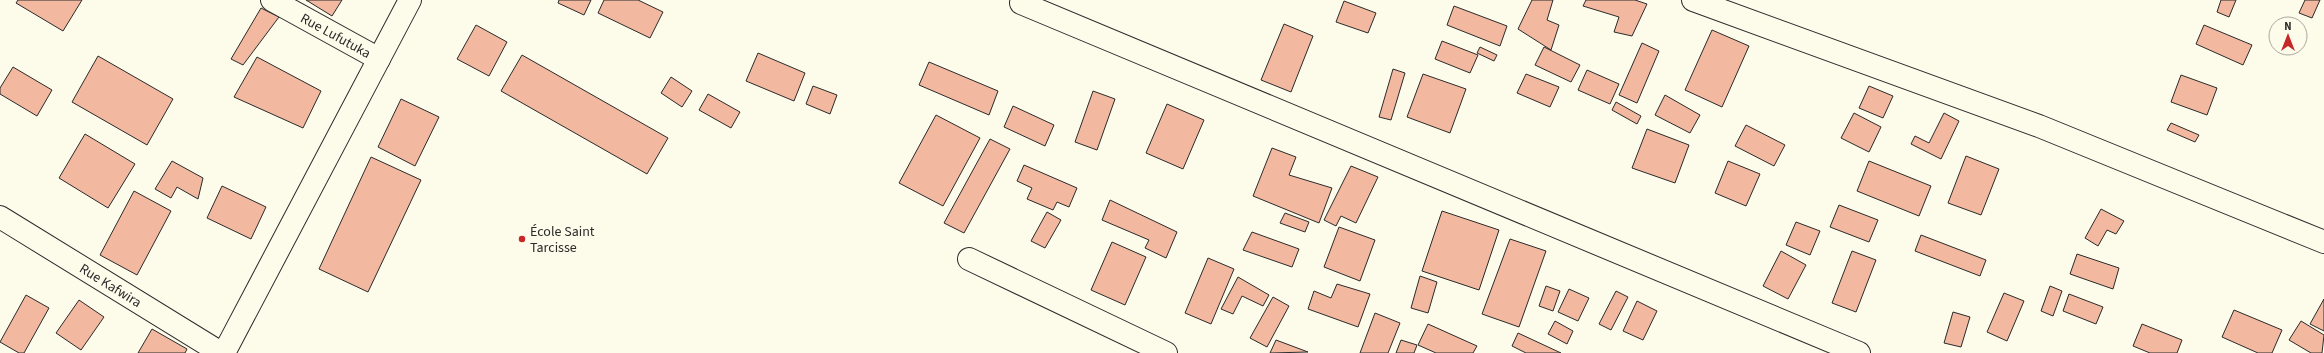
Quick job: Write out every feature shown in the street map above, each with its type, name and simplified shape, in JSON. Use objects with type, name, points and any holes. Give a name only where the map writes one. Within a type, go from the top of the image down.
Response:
[{"type":"street","name":"Rue Lufutuka","points":[[272,0],[379,59]]},
{"type":"street","points":[[223,353],[410,0]]},
{"type":"street","points":[[1693,0],[2039,126],[2324,242]]},
{"type":"street","points":[[1020,2],[1859,353]]},
{"type":"street","name":"Rue Kafwira","points":[[0,217],[223,353]]},
{"type":"street","points":[[969,259],[1166,353]]},
{"type":"building","points":[[18,0],[82,0],[63,31],[16,3]]},
{"type":"building","points":[[306,0],[342,0],[332,16]]},
{"type":"building","points":[[559,0],[591,0],[584,15],[558,3]]},
{"type":"building","points":[[604,0],[638,0],[663,12],[650,38],[598,13]]},
{"type":"building","points":[[1532,0],[1553,0],[1547,20],[1559,25],[1551,50],[1518,29]]},
{"type":"building","points":[[1586,0],[1635,0],[1647,4],[1632,36],[1614,32],[1619,17],[1583,6]]},
{"type":"building","points":[[2221,0],[2236,0],[2229,17],[2217,12]]},
{"type":"building","points":[[2305,0],[2320,0],[2312,18],[2299,13]]},
{"type":"building","points":[[1344,1],[1376,13],[1368,33],[1336,22]]},
{"type":"building","points":[[1454,6],[1507,26],[1500,46],[1447,25]]},
{"type":"building","points":[[261,8],[279,17],[243,65],[231,59]]},
{"type":"building","points":[[1284,24],[1313,36],[1291,92],[1261,80]]},
{"type":"building","points":[[476,25],[507,42],[489,76],[457,59]]},
{"type":"building","points":[[2204,25],[2252,45],[2243,65],[2196,44]]},
{"type":"building","points":[[1712,30],[1749,46],[1722,107],[1685,90]]},
{"type":"building","points":[[1442,41],[1478,55],[1470,73],[1435,59]]},
{"type":"building","points":[[1642,43],[1659,51],[1637,103],[1619,95]]},
{"type":"building","points":[[1480,47],[1497,55],[1494,61],[1477,53]]},
{"type":"building","points":[[1544,47],[1580,65],[1571,82],[1535,65]]},
{"type":"building","points":[[758,53],[805,73],[794,101],[746,81]]},
{"type":"building","points":[[522,55],[668,138],[647,174],[501,91]]},
{"type":"building","points":[[98,56],[173,99],[147,145],[72,102]]},
{"type":"building","points":[[257,57],[321,91],[303,128],[234,97]]},
{"type":"building","points":[[929,62],[998,91],[989,115],[919,85]]},
{"type":"building","points":[[13,67],[52,90],[37,116],[0,94],[0,88]]},
{"type":"building","points":[[1393,69],[1405,73],[1391,120],[1379,117]]},
{"type":"building","points":[[1587,70],[1619,84],[1610,104],[1578,90]]},
{"type":"building","points":[[1423,74],[1466,89],[1450,133],[1407,117]]},
{"type":"building","points":[[1526,74],[1559,87],[1550,107],[1517,93]]},
{"type":"building","points":[[2181,75],[2217,88],[2207,115],[2171,102]]},
{"type":"building","points":[[671,77],[692,91],[682,107],[661,93]]},
{"type":"building","points":[[813,86],[837,95],[830,114],[806,104]]},
{"type":"building","points":[[1869,86],[1893,96],[1883,118],[1859,108]]},
{"type":"building","points":[[1093,91],[1115,99],[1097,150],[1075,142]]},
{"type":"building","points":[[708,94],[740,112],[731,128],[699,110]]},
{"type":"building","points":[[1665,95],[1700,115],[1690,133],[1655,115]]},
{"type":"building","points":[[401,99],[439,117],[415,166],[378,147]]},
{"type":"building","points":[[1616,102],[1641,116],[1637,124],[1612,110]]},
{"type":"building","points":[[1167,104],[1204,120],[1183,169],[1146,153]]},
{"type":"building","points":[[1013,106],[1054,125],[1045,146],[1004,127]]},
{"type":"building","points":[[1854,113],[1881,127],[1869,152],[1841,138]]},
{"type":"building","points":[[1944,113],[1959,121],[1941,159],[1911,144],[1915,136],[1929,143]]},
{"type":"building","points":[[936,115],[980,138],[943,206],[899,183]]},
{"type":"building","points":[[2171,123],[2199,135],[2195,142],[2167,130]]},
{"type":"building","points":[[1746,125],[1785,145],[1774,166],[1735,146]]},
{"type":"building","points":[[1647,129],[1689,145],[1675,183],[1632,168]]},
{"type":"building","points":[[85,134],[135,164],[108,208],[59,178]]},
{"type":"building","points":[[990,139],[1010,149],[964,233],[944,223]]},
{"type":"building","points":[[1272,148],[1296,157],[1289,175],[1332,188],[1319,223],[1253,196]]},
{"type":"building","points":[[1966,156],[1999,169],[1981,215],[1948,203]]},
{"type":"building","points":[[371,157],[421,180],[368,292],[319,269]]},
{"type":"building","points":[[172,161],[203,178],[198,199],[177,187],[171,198],[155,189]]},
{"type":"building","points":[[1728,161],[1760,174],[1746,206],[1715,193]]},
{"type":"building","points":[[1869,161],[1931,186],[1919,216],[1857,191]]},
{"type":"building","points":[[1024,165],[1077,188],[1069,207],[1057,202],[1053,210],[1027,199],[1032,188],[1017,181]]},
{"type":"building","points":[[1351,166],[1378,177],[1356,223],[1341,216],[1336,226],[1324,220]]},
{"type":"building","points":[[222,186],[266,207],[251,239],[207,218]]},
{"type":"building","points":[[134,191],[171,211],[137,275],[100,255]]},
{"type":"building","points":[[1110,200],[1177,232],[1166,258],[1145,248],[1149,240],[1102,220]]},
{"type":"building","points":[[1839,205],[1878,220],[1869,242],[1830,227]]},
{"type":"building","points":[[2101,209],[2124,221],[2116,234],[2107,230],[2098,246],[2085,238]]},
{"type":"building","points":[[1442,211],[1499,230],[1479,290],[1422,271]]},
{"type":"building","points":[[1047,212],[1061,220],[1045,248],[1031,241]]},
{"type":"building","points":[[1285,213],[1309,222],[1305,232],[1280,223]]},
{"type":"building","points":[[1796,222],[1820,231],[1810,255],[1786,245]]},
{"type":"building","points":[[1339,227],[1375,240],[1360,281],[1324,267]]},
{"type":"building","points":[[1252,232],[1299,249],[1292,267],[1243,250]]},
{"type":"building","points":[[1921,235],[1986,260],[1980,276],[1915,251]]},
{"type":"building","points":[[1510,239],[1546,251],[1519,327],[1482,314]]},
{"type":"building","points":[[1112,242],[1146,257],[1125,305],[1091,290]]},
{"type":"building","points":[[1781,251],[1806,265],[1788,299],[1763,286]]},
{"type":"building","points":[[1852,251],[1876,260],[1856,312],[1832,303]]},
{"type":"building","points":[[2077,254],[2119,268],[2113,289],[2070,274]]},
{"type":"building","points":[[1208,258],[1234,269],[1211,324],[1185,313]]},
{"type":"building","points":[[1420,276],[1437,282],[1428,313],[1411,308]]},
{"type":"building","points":[[1238,277],[1269,295],[1263,306],[1242,296],[1233,314],[1221,309]]},
{"type":"building","points":[[1337,284],[1370,294],[1358,327],[1308,309],[1314,291],[1331,298]]},
{"type":"building","points":[[1546,286],[1560,291],[1553,311],[1539,306]]},
{"type":"building","points":[[2050,286],[2062,291],[2053,316],[2041,311]]},
{"type":"building","points":[[1569,289],[1589,298],[1578,321],[1558,312]]},
{"type":"building","points":[[1616,291],[1628,297],[1611,330],[1599,324]]},
{"type":"building","points":[[2004,293],[2024,301],[2007,341],[1987,332]]},
{"type":"building","points":[[2069,294],[2103,307],[2096,324],[2063,311]]},
{"type":"building","points":[[26,295],[49,308],[24,353],[19,353],[0,342]]},
{"type":"building","points":[[1273,297],[1289,306],[1267,347],[1250,338]]},
{"type":"building","points":[[2324,299],[2324,331],[2310,324]]},
{"type":"building","points":[[79,300],[104,317],[81,350],[56,333]]},
{"type":"building","points":[[1637,301],[1657,311],[1643,340],[1623,331]]},
{"type":"building","points":[[2234,310],[2282,330],[2272,353],[2258,353],[2222,337]]},
{"type":"building","points":[[1953,312],[1970,317],[1961,347],[1944,343]]},
{"type":"building","points":[[1375,313],[1400,323],[1388,353],[1360,353]]},
{"type":"building","points":[[1555,321],[1573,331],[1567,344],[1548,334]]},
{"type":"building","points":[[2301,321],[2324,335],[2322,353],[2311,353],[2289,340]]},
{"type":"building","points":[[1428,324],[1477,346],[1473,353],[1436,353],[1418,345]]},
{"type":"building","points":[[2142,324],[2182,340],[2177,353],[2150,353],[2133,346]]},
{"type":"building","points":[[152,329],[187,349],[185,353],[138,353]]},
{"type":"building","points":[[1518,333],[1561,353],[1526,353],[1512,346]]},
{"type":"building","points":[[1276,340],[1308,352],[1270,353]]},
{"type":"building","points":[[1401,340],[1417,345],[1414,353],[1396,353]]},
{"type":"place","name":"École Saint Tarcisse","points":[[522,239]]}]
